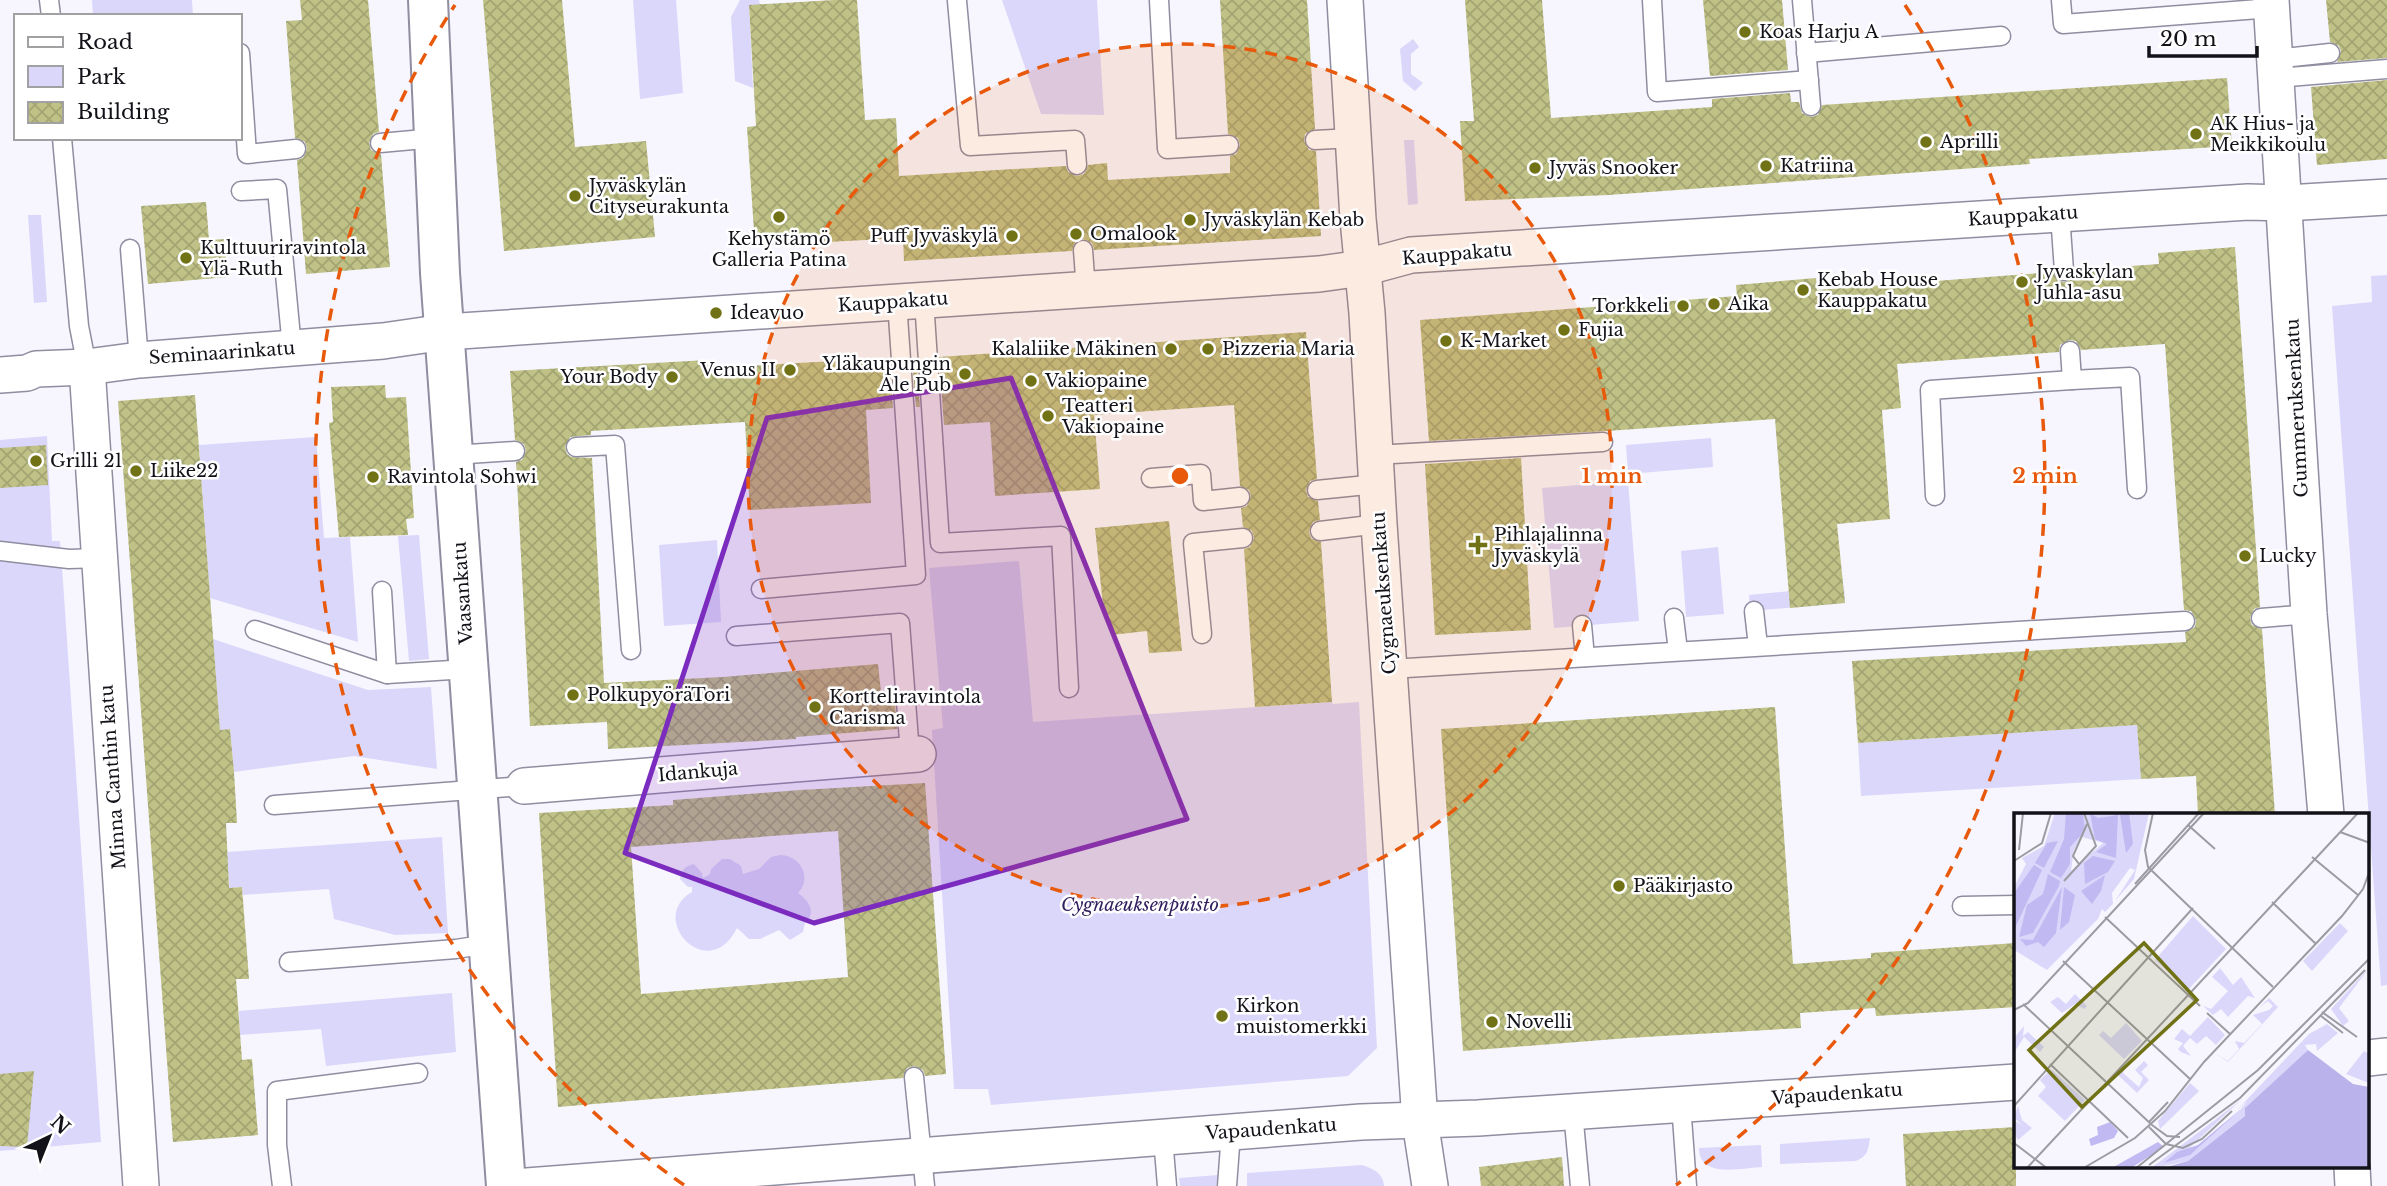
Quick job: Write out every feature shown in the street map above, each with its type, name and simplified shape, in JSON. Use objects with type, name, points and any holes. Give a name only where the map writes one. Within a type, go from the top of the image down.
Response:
[{"type":"main road","name":"Vaasankatu","points":[[428,0],[453,455],[506,1186]]},
{"type":"street","name":"Cygnaeuksenkatu","points":[[1345,0],[1420,1121],[1430,1186]]},
{"type":"street","name":"Gummeruksenkatu","points":[[2271,4],[2309,614],[2326,813]]},
{"type":"street","name":"Kauppakatu","points":[[445,332],[1319,274],[1363,268],[1411,255],[2248,202],[2285,203],[2387,197]]},
{"type":"street","name":"Seminaarinkatu","points":[[0,375],[27,373],[36,369],[87,367],[139,360],[383,341],[445,332]]},
{"type":"street","name":"Minna Canthin katu","points":[[87,367],[141,1186]]},
{"type":"street","name":"Idankuja","points":[[524,786],[914,754]]},
{"type":"street","name":"Vapaudenkatu","points":[[527,1186],[924,1171],[1163,1138],[1231,1132],[2014,1082]]},
{"type":"street","points":[[2352,1168],[2353,1186]]},
{"type":"lane","points":[[1159,0],[1167,149],[1229,145]]},
{"type":"lane","points":[[1652,0],[1657,92],[1809,80]]},
{"type":"lane","points":[[1802,0],[1811,106]]},
{"type":"lane","points":[[2061,0],[2063,24],[2271,4]]},
{"type":"lane","points":[[957,1],[970,146],[1075,140],[1077,165]]},
{"type":"lane","points":[[1807,53],[2001,36]]},
{"type":"lane","points":[[2276,68],[2330,53]]},
{"type":"lane","points":[[2276,68],[2387,69]]},
{"type":"lane","points":[[242,82],[247,154],[296,149]]},
{"type":"lane","points":[[380,143],[435,138]]},
{"type":"lane","points":[[1315,140],[1353,138]]},
{"type":"lane","points":[[62,140],[77,301],[87,367]]},
{"type":"lane","points":[[241,191],[277,189],[292,348]]},
{"type":"lane","points":[[2060,214],[2064,271]]},
{"type":"lane","points":[[130,249],[139,360]]},
{"type":"lane","points":[[1083,250],[1086,290]]},
{"type":"lane","points":[[761,589],[916,575],[911,301]]},
{"type":"lane","points":[[911,301],[940,543],[1061,536],[1069,688]]},
{"type":"lane","points":[[2070,351],[2072,380]]},
{"type":"lane","points":[[1935,496],[1930,390],[2130,377],[2137,489]]},
{"type":"lane","points":[[1317,490],[1376,470],[1604,442]]},
{"type":"lane","points":[[576,447],[615,445],[631,650]]},
{"type":"lane","points":[[453,455],[515,451]]},
{"type":"lane","points":[[1151,478],[1201,474],[1203,501],[1240,497]]},
{"type":"lane","points":[[1320,531],[1379,524]]},
{"type":"lane","points":[[1202,634],[1193,543],[1243,538]]},
{"type":"lane","points":[[0,551],[69,559],[101,558]]},
{"type":"lane","points":[[382,591],[387,674]]},
{"type":"lane","points":[[1754,611],[1758,646]]},
{"type":"lane","points":[[2261,618],[2309,614]]},
{"type":"lane","points":[[1674,618],[1678,652]]},
{"type":"lane","points":[[1390,669],[2185,621]]},
{"type":"lane","points":[[736,636],[900,623],[914,754]]},
{"type":"lane","points":[[1582,625],[1585,657]]},
{"type":"lane","points":[[255,630],[387,674],[468,669]]},
{"type":"lane","name":"Idankuja","points":[[274,805],[524,786]]},
{"type":"lane","points":[[1962,906],[2014,905]]},
{"type":"lane","points":[[289,962],[488,944]]},
{"type":"lane","points":[[282,1186],[277,1145],[276,1091],[418,1073]]},
{"type":"lane","points":[[914,1077],[924,1171]]},
{"type":"lane","points":[[1681,1104],[1687,1186]]},
{"type":"lane","points":[[1573,1112],[1580,1186]]},
{"type":"lane","points":[[1227,1186],[1231,1132]]},
{"type":"lane","points":[[1163,1138],[1167,1186]]},
{"type":"highlighted area","points":[[1011,378],[1187,819],[814,923],[625,853],[767,418]]},
{"type":"green space","points":[[92,0],[192,0],[193,14],[93,14]]},
{"type":"green space","points":[[633,0],[676,0],[683,93],[640,99]]},
{"type":"green space","points":[[740,0],[759,0],[760,5],[749,5],[753,88],[735,81],[731,17]]},
{"type":"green space","points":[[1002,0],[1097,0],[1104,115],[1041,114]]},
{"type":"green space","points":[[1413,39],[1419,47],[1411,54],[1411,74],[1423,83],[1415,91],[1403,81],[1400,49]]},
{"type":"green space","points":[[1404,140],[1414,140],[1418,204],[1408,205]]},
{"type":"green space","points":[[28,215],[41,215],[47,302],[34,303]]},
{"type":"green space","points":[[2387,275],[2387,985],[2381,986],[2332,306],[2372,302],[2371,276]]},
{"type":"green space","points":[[47,436],[52,541],[60,541],[101,1142],[0,1151],[0,440]]},
{"type":"green space","points":[[316,437],[324,538],[350,537],[358,642],[210,598],[199,445]]},
{"type":"green space","points":[[1711,438],[1713,467],[1628,474],[1626,445]]},
{"type":"green space","points":[[1628,481],[1639,621],[1554,628],[1542,488]]},
{"type":"green space","points":[[419,535],[429,659],[409,661],[398,536]]},
{"type":"green space","points":[[717,540],[721,622],[664,626],[659,545]]},
{"type":"green space","points":[[1718,547],[1724,614],[1686,617],[1681,551]]},
{"type":"green space","name":"Cygnaeuksenpuisto","points":[[1019,561],[1033,722],[1359,702],[1377,1048],[1348,1076],[991,1105],[988,1089],[954,1089],[932,730],[943,728],[929,568]]},
{"type":"green space","points":[[1844,586],[1845,603],[1750,611],[1749,595]]},
{"type":"green space","points":[[213,639],[368,690],[431,687],[437,769],[354,756],[234,772],[230,729],[220,730]]},
{"type":"green space","points":[[2137,725],[2141,779],[1861,796],[1858,743]]},
{"type":"green space","points":[[442,837],[448,933],[395,935],[334,919],[329,889],[243,895],[242,887],[229,888],[227,852]]},
{"type":"green space","points":[[780,855],[793,859],[804,874],[804,881],[798,893],[808,903],[811,915],[803,932],[790,940],[779,930],[760,939],[749,939],[737,928],[725,944],[711,950],[698,949],[686,942],[678,930],[676,917],[680,903],[692,892],[692,887],[688,887],[680,879],[684,869],[694,864],[703,878],[710,874],[711,869],[722,859],[730,859],[741,866],[743,874],[759,869],[771,857]]},
{"type":"green space","points":[[452,993],[456,1052],[326,1066],[321,1029],[240,1035],[239,1011]]},
{"type":"green space","points":[[1870,1138],[1867,1152],[1856,1161],[1780,1164],[1780,1144]]},
{"type":"green space","points":[[1761,1145],[1762,1167],[1733,1170],[1713,1168],[1706,1164],[1701,1158],[1699,1148]]},
{"type":"green space","points":[[1362,1165],[1377,1172],[1384,1186],[1247,1186],[1247,1173]]},
{"type":"green space","points":[[1218,1175],[1216,1186],[1180,1186],[1179,1178]]},
{"type":"building","points":[[300,0],[368,0],[379,132],[373,134],[369,143],[371,150],[381,154],[390,267],[306,274],[297,160],[303,158],[307,149],[305,142],[295,138],[286,21],[302,20]]},
{"type":"building","points":[[483,0],[562,0],[575,147],[646,141],[655,237],[504,251]]},
{"type":"building","points":[[857,0],[865,120],[896,118],[899,176],[1066,166],[1068,172],[1077,176],[1084,174],[1088,165],[1107,163],[1108,180],[1230,173],[1230,156],[1236,154],[1240,145],[1238,138],[1228,134],[1220,0],[1307,0],[1315,129],[1305,134],[1304,141],[1309,150],[1316,151],[1321,236],[1094,250],[1092,243],[1083,239],[1076,241],[1072,251],[904,261],[903,238],[755,246],[747,127],[756,126],[749,5]]},
{"type":"building","points":[[1465,0],[1542,0],[1551,118],[1712,107],[1712,99],[1790,93],[1791,102],[1799,102],[1802,113],[1811,117],[1818,115],[1822,105],[2227,78],[2232,146],[2029,159],[2030,164],[1609,195],[1465,201],[1460,121],[1474,121]]},
{"type":"building","name":"Koas Harju A","points":[[1703,0],[1782,0],[1788,70],[1710,76]]},
{"type":"building","points":[[2326,0],[2387,0],[2387,58],[2337,62],[2341,51],[2339,46],[2330,42]]},
{"type":"building","points":[[2387,80],[2387,159],[2317,165],[2311,87]]},
{"type":"building","name":"Kulttuuriravintola Ylä-Ruth","points":[[206,202],[209,240],[225,239],[227,277],[148,284],[141,206]]},
{"type":"building","points":[[2235,247],[2260,607],[2254,609],[2250,618],[2252,625],[2262,629],[2275,813],[2198,813],[2196,776],[2141,779],[2137,725],[1858,743],[1852,661],[2186,642],[2185,632],[2195,627],[2196,620],[2191,611],[2184,610],[2165,344],[2081,350],[2076,341],[2069,340],[2060,345],[2059,352],[1897,364],[1901,408],[1882,410],[1890,519],[1837,524],[1845,603],[1790,608],[1775,419],[1429,441],[1420,320],[1737,296],[1736,285],[1816,278],[1817,290],[2053,272],[2058,281],[2065,282],[2074,277],[2075,270],[2159,264],[2158,253]]},
{"type":"building","points":[[1306,332],[1317,479],[1310,481],[1306,490],[1308,497],[1318,501],[1320,520],[1313,522],[1309,532],[1311,538],[1321,542],[1332,702],[1255,707],[1244,549],[1250,547],[1254,538],[1252,531],[1243,527],[1241,508],[1247,506],[1251,496],[1249,490],[1240,486],[1234,405],[1094,415],[1100,489],[995,496],[990,422],[944,425],[939,357]]},
{"type":"building","points":[[889,358],[893,408],[866,410],[871,503],[750,510],[745,422],[591,431],[591,435],[570,437],[565,447],[571,457],[592,458],[604,683],[723,677],[878,664],[881,692],[894,690],[897,729],[796,739],[608,749],[607,722],[530,726],[516,462],[522,460],[526,451],[524,444],[515,440],[510,371],[708,360],[709,368]]},
{"type":"building","points":[[916,358],[920,407],[916,407],[912,359]]},
{"type":"building","name":"Ravintola Sohwi","points":[[385,385],[386,398],[406,397],[414,518],[406,519],[408,535],[339,537],[329,423],[333,422],[331,387]]},
{"type":"building","points":[[195,395],[220,730],[230,729],[234,772],[237,823],[226,823],[229,888],[242,887],[249,979],[236,979],[242,1060],[252,1059],[258,1135],[173,1142],[118,401]]},
{"type":"building","points":[[46,445],[48,485],[0,488],[0,448]]},
{"type":"building","name":"Pihlajalinna Jyväskylä","points":[[1521,458],[1531,630],[1435,635],[1425,464]]},
{"type":"building","points":[[1169,521],[1182,651],[1149,653],[1147,631],[1111,635],[1109,615],[1104,615],[1095,528]]},
{"type":"building","name":"Pääkirjasto","points":[[1775,707],[1793,964],[1871,958],[1871,953],[2014,943],[2014,1007],[1876,1016],[1875,1008],[1800,1013],[1801,1028],[1463,1051],[1441,729]]},
{"type":"building","points":[[925,783],[946,1074],[925,1076],[923,1070],[914,1066],[907,1068],[903,1078],[558,1107],[539,813],[673,805],[673,800]],"holes":[[[838,831],[848,977],[641,994],[631,847]]]},
{"type":"building","points":[[34,1071],[27,1147],[0,1146],[0,1074]]},
{"type":"building","points":[[2014,1127],[2016,1186],[1906,1186],[1903,1134]]},
{"type":"building","points":[[1562,1157],[1564,1186],[1481,1186],[1479,1167]]},
{"type":"place","name":"Koas Harju A","points":[[1745,32]]},
{"type":"place","name":"AK Hius- ja Meikkikoulu","points":[[2196,134]]},
{"type":"place","name":"Aprilli","points":[[1926,142]]},
{"type":"place","name":"Katriina","points":[[1766,166]]},
{"type":"place","name":"Jyväs Snooker","points":[[1535,168]]},
{"type":"place","name":"Jyväskylän Cityseurakunta","points":[[575,196]]},
{"type":"place","name":"Kehystämö Galleria Patina","points":[[779,217]]},
{"type":"place","name":"Jyväskylän Kebab","points":[[1190,220]]},
{"type":"place","name":"Omalook","points":[[1076,234]]},
{"type":"place","name":"Puff Jyväskylä","points":[[1012,236]]},
{"type":"place","name":"Kulttuuriravintola Ylä-Ruth","points":[[186,258]]},
{"type":"place","name":"Jyvaskylan Juhla-asu","points":[[2022,282]]},
{"type":"place","name":"Kebab House Kauppakatu","points":[[1803,290]]},
{"type":"place","name":"Aika","points":[[1714,304]]},
{"type":"place","name":"Torkkeli","points":[[1683,306]]},
{"type":"place","name":"Ideavuo","points":[[716,313]]},
{"type":"place","name":"Fujia","points":[[1564,330]]},
{"type":"place","name":"K-Market","points":[[1446,341]]},
{"type":"place","name":"Kalaliike Mäkinen","points":[[1171,349]]},
{"type":"place","name":"Pizzeria Maria","points":[[1208,349]]},
{"type":"place","name":"Venus II","points":[[790,370]]},
{"type":"place","name":"Yläkaupungin Ale Pub","points":[[965,374]]},
{"type":"place","name":"Your Body","points":[[672,377]]},
{"type":"place","name":"Vakiopaine","points":[[1031,381]]},
{"type":"place","name":"Teatteri Vakiopaine","points":[[1048,416]]},
{"type":"place","name":"Grilli 21","points":[[36,461]]},
{"type":"place","name":"Liike22","points":[[136,471]]},
{"type":"place","name":"Ravintola Sohwi","points":[[373,477]]},
{"type":"place","name":"Pihlajalinna Jyväskylä","points":[[1478,545]]},
{"type":"place","name":"Lucky","points":[[2245,556]]},
{"type":"place","name":"PolkupyöräTori","points":[[573,695]]},
{"type":"place","name":"Kortteliravintola Carisma","points":[[815,707]]},
{"type":"place","name":"Pääkirjasto","points":[[1619,886]]},
{"type":"place","name":"Kirkon muistomerkki","points":[[1222,1016]]},
{"type":"place","name":"Novelli","points":[[1492,1022]]}]
